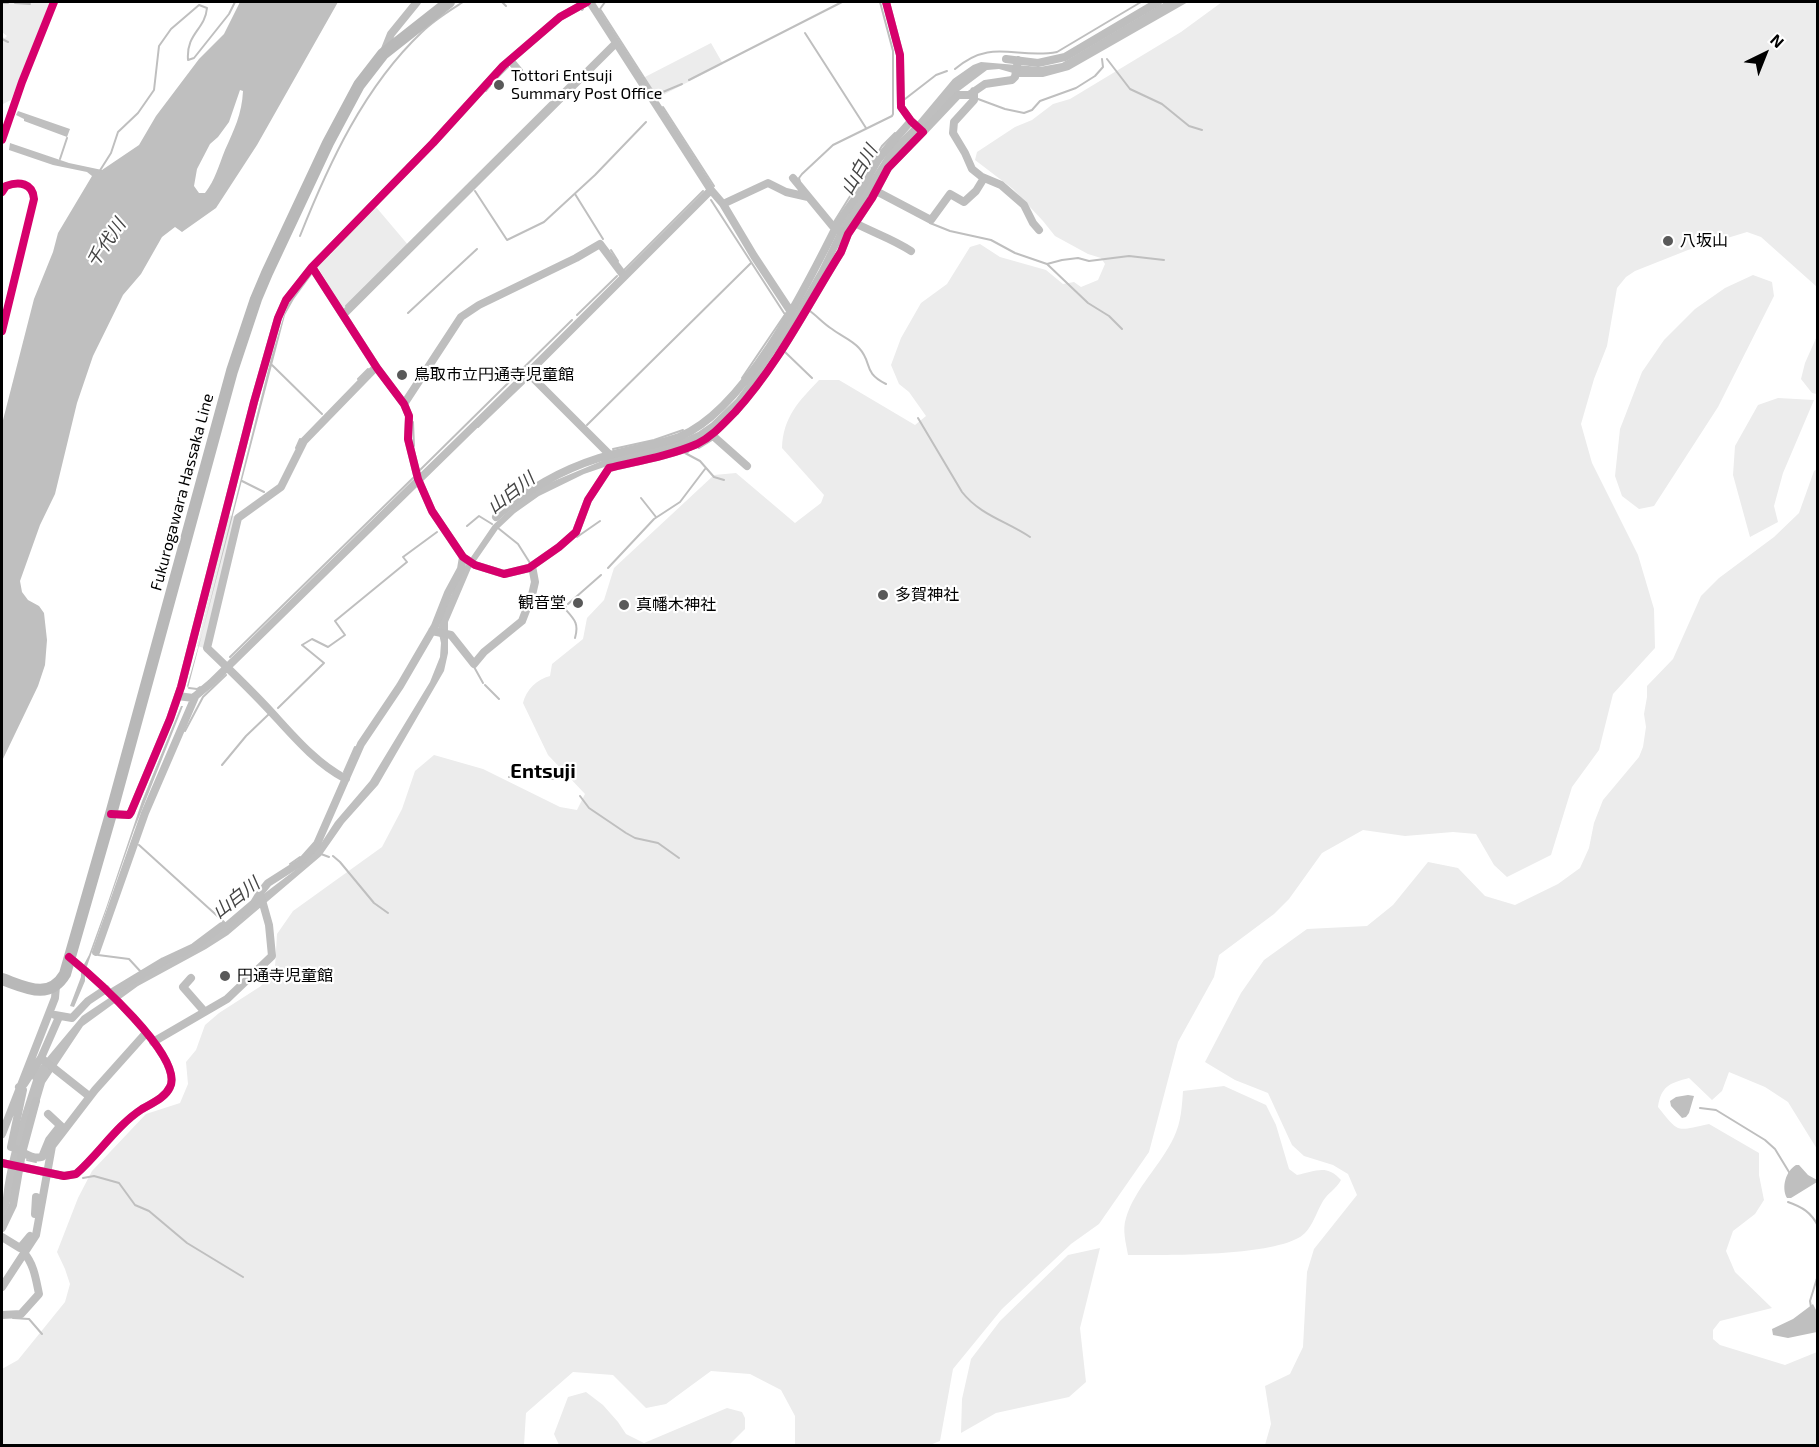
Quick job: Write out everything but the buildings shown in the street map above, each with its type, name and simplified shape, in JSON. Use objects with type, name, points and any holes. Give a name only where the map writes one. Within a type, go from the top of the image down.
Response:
[{"type":"main road","name":"Fukurogawara Hassaka Line","points":[[53,987],[65,974],[232,371],[256,299],[328,143],[359,85],[383,54],[448,2]]},
{"type":"main road","points":[[2,979],[36,990],[53,987]]},
{"type":"street","points":[[383,54],[391,34],[417,2]]},
{"type":"street","points":[[111,814],[129,815],[131,812],[178,696],[278,318],[286,300],[312,267],[510,60],[560,18],[588,2],[711,190],[723,204],[753,256],[791,312]]},
{"type":"street","points":[[886,2],[900,55],[901,107],[923,132]]},
{"type":"street","points":[[1006,59],[1038,63],[1065,57],[1158,2]]},
{"type":"street","points":[[344,314],[616,43]]},
{"type":"street","points":[[510,60],[519,71]]},
{"type":"street","points":[[312,267],[376,367],[404,404],[409,416],[408,439],[418,479],[432,512],[464,558],[475,565],[504,574],[532,566],[576,532],[588,500],[609,468],[674,452],[697,444],[712,435],[749,396],[772,365],[841,252],[848,234],[888,168],[958,94],[969,94],[985,84],[1012,80],[1015,77],[1018,60]]},
{"type":"street","points":[[974,91],[974,100],[954,122],[953,133],[972,170],[1001,185],[1024,205],[1039,230]]},
{"type":"street","points":[[496,517],[508,506],[548,480],[582,464],[679,437],[692,432],[711,418],[741,387],[791,312],[814,273],[835,229],[879,159],[911,121]]},
{"type":"street","points":[[793,178],[835,229],[848,234]]},
{"type":"street","points":[[876,191],[931,220],[951,194],[964,202],[984,178]]},
{"type":"street","points":[[723,204],[768,183],[786,192],[808,197]]},
{"type":"street","points":[[178,696],[190,699],[195,697],[227,668],[711,190]]},
{"type":"street","points":[[855,223],[880,236],[892,239],[910,251]]},
{"type":"street","points":[[404,404],[456,322],[479,305],[600,244],[624,276]]},
{"type":"street","points":[[346,779],[326,766],[289,733],[274,714],[207,648],[207,644],[238,518],[281,488],[304,441],[376,367]]},
{"type":"street","points":[[528,373],[610,455]]},
{"type":"street","points":[[712,435],[747,466]]},
{"type":"street","points":[[49,1013],[72,1018],[88,1001],[111,994],[164,961],[194,947],[222,926],[227,926],[254,903],[268,883],[301,862],[311,852],[317,844],[361,744],[432,631],[464,558]]},
{"type":"street","points":[[432,631],[451,635],[474,664],[484,652],[522,621],[535,582],[532,566]]},
{"type":"street","points":[[96,952],[145,813],[195,697]]},
{"type":"street","points":[[153,1042],[227,999],[272,956],[269,925],[260,894]]},
{"type":"street","points":[[4,1163],[64,1176],[76,1174],[135,1114],[167,1092],[171,1086],[172,1072],[146,1033],[111,994],[69,957]]},
{"type":"street","points":[[191,978],[183,987],[204,1011]]},
{"type":"street","points":[[2,1134],[55,998],[53,987]]},
{"type":"street","points":[[19,1087],[23,1085],[42,1059],[59,1017]]},
{"type":"street","points":[[19,1087],[23,1090],[11,1146],[33,1157],[42,1157],[49,1140],[146,1033]]},
{"type":"street","points":[[42,1059],[89,1096]]},
{"type":"street","points":[[2,1228],[13,1205],[23,1150],[35,1105],[21,1103]]},
{"type":"street","points":[[48,1114],[62,1127]]},
{"type":"street","points":[[2,1287],[36,1235],[43,1170],[62,1127]]},
{"type":"street","points":[[2,1237],[20,1248],[37,1223],[36,1197]]},
{"type":"street","points":[[2,1315],[21,1314],[39,1293],[34,1282],[34,1271],[24,1253]]},
{"type":"shaded area","points":[[2,2],[51,2],[11,100],[3,104],[2,37],[7,36],[2,32]]},
{"type":"shaded area","points":[[1222,2],[1817,2],[1817,287],[1761,237],[1747,232],[1688,250],[1635,271],[1626,277],[1617,288],[1607,346],[1594,379],[1581,424],[1592,463],[1638,555],[1654,609],[1655,648],[1613,694],[1599,750],[1572,787],[1551,855],[1507,877],[1494,865],[1476,834],[1453,832],[1405,836],[1363,830],[1322,853],[1289,899],[1274,914],[1219,955],[1214,977],[1178,1042],[1149,1152],[1099,1224],[1071,1244],[1002,1309],[953,1369],[940,1441],[927,1446],[795,1445],[795,1416],[781,1390],[750,1374],[711,1371],[666,1404],[646,1408],[613,1375],[573,1372],[526,1413],[524,1445],[2,1446],[2,1369],[18,1360],[65,1302],[70,1284],[57,1252],[78,1198],[92,1171],[146,1114],[180,1103],[188,1084],[186,1062],[196,1050],[205,1025],[219,1013],[261,986],[275,967],[277,934],[293,911],[382,847],[402,809],[415,771],[434,755],[483,769],[560,807],[577,810],[585,794],[548,755],[523,703],[533,686],[550,676],[552,664],[583,639],[587,618],[604,600],[614,568],[714,475],[736,473],[795,523],[821,503],[824,495],[782,448],[785,427],[793,410],[819,380],[839,380],[915,425],[926,416],[909,392],[899,384],[891,365],[901,338],[921,303],[947,284],[970,247],[980,244],[1000,257],[1046,270],[1063,284],[1074,282],[1081,287],[1098,280],[1105,264],[1101,258],[1088,254],[1055,236],[1013,189],[975,160],[977,152],[1015,127],[1032,120],[1053,104],[1070,99],[1181,32]]},
{"type":"shaded area","points":[[711,43],[723,64],[659,97],[655,96],[643,78]]},
{"type":"shaded area","points":[[376,207],[409,246],[343,309],[317,266]]},
{"type":"shaded area","points":[[1753,275],[1772,282],[1774,296],[1718,407],[1654,506],[1639,509],[1622,496],[1615,476],[1620,429],[1642,372],[1664,340],[1695,309],[1725,288]]},
{"type":"shaded area","points":[[1817,336],[1817,394],[1812,393],[1801,379],[1805,363]]},
{"type":"shaded area","points":[[1778,398],[1814,400],[1783,473],[1774,506],[1778,522],[1750,537],[1733,475],[1735,446],[1758,405]]},
{"type":"shaded area","points":[[1817,469],[1817,1149],[1788,1102],[1765,1087],[1729,1072],[1722,1091],[1712,1100],[1689,1078],[1668,1086],[1661,1094],[1658,1107],[1670,1122],[1679,1128],[1709,1124],[1759,1153],[1759,1175],[1764,1200],[1755,1214],[1733,1231],[1726,1251],[1735,1272],[1772,1308],[1720,1321],[1713,1330],[1713,1339],[1720,1345],[1785,1365],[1817,1352],[1817,1445],[1265,1445],[1271,1424],[1265,1386],[1290,1374],[1303,1347],[1307,1272],[1314,1249],[1357,1195],[1348,1174],[1333,1165],[1304,1156],[1292,1145],[1268,1093],[1235,1080],[1205,1062],[1241,993],[1264,960],[1307,929],[1367,926],[1393,905],[1428,862],[1458,868],[1485,896],[1515,905],[1558,884],[1580,868],[1589,848],[1594,823],[1603,800],[1639,757],[1643,747],[1647,686],[1673,659],[1701,596],[1719,578],[1774,537],[1799,513],[1814,471]]},
{"type":"shaded area","points":[[228,515],[237,517],[204,648],[197,646]]},
{"type":"shaded area","points":[[1224,1086],[1266,1105],[1276,1125],[1289,1169],[1297,1175],[1326,1170],[1341,1180],[1323,1201],[1308,1230],[1292,1241],[1248,1251],[1128,1255],[1124,1232],[1126,1218],[1135,1197],[1174,1137],[1180,1120],[1183,1091]]},
{"type":"shaded area","points":[[1100,1248],[1080,1328],[1086,1382],[1069,1397],[996,1413],[961,1433],[962,1399],[971,1359],[1000,1321],[1068,1255]]},
{"type":"shaded area","points":[[586,1392],[603,1405],[626,1434],[644,1443],[727,1408],[742,1412],[745,1418],[745,1429],[729,1445],[559,1445],[554,1434],[568,1397]]},
{"type":"water","name":"千代川","points":[[240,2],[338,2],[257,145],[216,208],[182,232],[175,227],[162,237],[141,274],[123,295],[93,356],[77,403],[55,494],[40,525],[20,581],[22,592],[28,600],[39,606],[44,613],[47,640],[45,665],[38,686],[2,761],[2,424],[34,299],[58,233],[92,176],[87,172],[53,165],[9,150],[10,143],[69,163],[102,170],[139,145],[156,116],[199,59],[224,34]],"holes":[[[240,90],[243,91],[237,122],[212,183],[205,193],[199,193],[194,186],[197,169],[210,144],[229,122]]]},
{"type":"water","points":[[1165,2],[1188,2],[1069,70],[1043,77],[1019,77],[999,69],[987,70],[955,94],[871,196],[843,238],[791,329],[750,390],[713,430],[694,442],[675,449],[619,462],[584,474],[539,496],[515,513],[498,529],[471,568],[448,622],[448,653],[444,671],[378,785],[344,823],[321,856],[228,935],[138,986],[83,1026],[45,1083],[9,1205],[2,1220],[8,1168],[33,1080],[31,1077],[82,1016],[139,978],[189,951],[303,864],[322,842],[335,822],[370,781],[430,682],[440,657],[441,643],[438,629],[443,613],[463,569],[493,525],[524,497],[549,483],[616,455],[687,437],[698,432],[736,399],[796,310],[840,227],[890,149],[917,122],[953,79],[981,62],[1040,67],[1062,63]]},
{"type":"water","points":[[18,111],[70,129],[67,137],[24,121],[16,115]]},
{"type":"water","points":[[322,261],[285,315],[188,688],[271,358],[284,315],[289,303]]},
{"type":"water","points":[[181,706],[183,706],[134,830],[85,972],[85,981],[74,1007],[70,1006],[142,801]]},
{"type":"water","points":[[1694,1096],[1689,1113],[1682,1118],[1671,1106],[1670,1101],[1676,1097]]},
{"type":"water","points":[[1796,1165],[1799,1165],[1817,1182],[1791,1198],[1787,1198],[1784,1189],[1786,1180]]},
{"type":"water","points":[[1813,1304],[1817,1312],[1817,1332],[1788,1338],[1773,1335],[1772,1329],[1793,1319]]},
{"type":"waterway","points":[[99,172],[111,153],[118,132],[138,113],[154,90],[159,46],[171,29],[199,5],[207,8],[203,22],[193,37],[188,51],[188,60],[194,58],[229,14],[235,2]]},
{"type":"waterway","points":[[300,236],[336,154],[366,101],[401,54],[427,28],[463,2]]},
{"type":"waterway","points":[[502,2],[506,6]]},
{"type":"waterway","points":[[605,2],[600,9],[654,93],[658,94],[682,84]]},
{"type":"waterway","points":[[689,80],[842,2]]},
{"type":"waterway","points":[[800,182],[799,178],[802,174],[833,145],[893,114],[893,51],[880,2]]},
{"type":"waterway","points":[[955,69],[968,59],[981,54],[1057,52],[1141,2]]},
{"type":"waterway","points":[[2,3],[8,3]]},
{"type":"waterway","points":[[15,3],[30,4]]},
{"type":"waterway","points":[[805,33],[866,128]]},
{"type":"waterway","points":[[2,39],[8,42]]},
{"type":"waterway","points":[[978,99],[1024,113],[1032,110],[1040,101],[1076,88],[1095,76],[1103,67],[1102,59]]},
{"type":"waterway","points":[[1107,59],[1130,89],[1162,104],[1189,126],[1202,130]]},
{"type":"waterway","points":[[497,78],[508,67]]},
{"type":"waterway","points":[[905,99],[936,75],[947,71]]},
{"type":"waterway","points":[[346,306],[578,75]]},
{"type":"waterway","points":[[486,91],[490,86]]},
{"type":"waterway","points":[[663,107],[714,186]]},
{"type":"waterway","points":[[475,191],[507,240],[544,222],[595,175],[646,122]]},
{"type":"waterway","name":"山白川","points":[[876,156],[895,133]]},
{"type":"waterway","points":[[60,159],[67,138]]},
{"type":"waterway","name":"山白川","points":[[834,222],[872,161]]},
{"type":"waterway","points":[[624,270],[703,191]]},
{"type":"waterway","points":[[575,194],[603,239]]},
{"type":"waterway","points":[[711,200],[784,313]]},
{"type":"waterway","points":[[930,223],[950,231],[991,240],[1015,253],[1047,264],[1088,303],[1109,316],[1122,329]]},
{"type":"waterway","points":[[408,313],[477,249]]},
{"type":"waterway","points":[[611,250],[618,261]]},
{"type":"waterway","points":[[1047,264],[1078,258],[1089,261],[1129,256],[1164,260]]},
{"type":"waterway","points":[[587,425],[751,263]]},
{"type":"waterway","points":[[577,315],[617,276]]},
{"type":"waterway","points":[[810,311],[856,345],[863,353],[874,375],[886,384]]},
{"type":"waterway","points":[[742,378],[786,313]]},
{"type":"waterway","points":[[420,470],[572,320]]},
{"type":"waterway","points":[[785,352],[812,378]]},
{"type":"waterway","points":[[272,365],[322,414]]},
{"type":"waterway","points":[[358,379],[368,369]]},
{"type":"waterway","points":[[478,427],[524,383]]},
{"type":"waterway","points":[[918,418],[969,500],[985,512],[1030,537]]},
{"type":"waterway","points":[[413,422],[414,446]]},
{"type":"waterway","points":[[613,449],[654,440],[683,430]]},
{"type":"waterway","points":[[296,448],[300,439]]},
{"type":"waterway","points":[[699,448],[712,440]]},
{"type":"waterway","points":[[688,452],[685,453],[700,461],[714,477],[724,480]]},
{"type":"waterway","points":[[608,568],[654,519],[680,502],[705,469]]},
{"type":"waterway","points":[[230,657],[413,478]]},
{"type":"waterway","points":[[242,481],[264,492]]},
{"type":"waterway","points":[[641,498],[656,517]]},
{"type":"waterway","name":"山白川","points":[[467,526],[479,516],[492,524]]},
{"type":"waterway","points":[[577,537],[600,521]]},
{"type":"waterway","points":[[498,528],[518,544],[530,563]]},
{"type":"waterway","points":[[278,708],[324,663],[302,645],[312,639],[328,647],[345,635],[335,621],[407,562],[403,557],[437,532]]},
{"type":"waterway","points":[[568,604],[601,575]]},
{"type":"waterway","points":[[566,607],[576,626],[575,638]]},
{"type":"waterway","points":[[473,665],[483,683]]},
{"type":"waterway","points":[[185,731],[203,697],[226,675]]},
{"type":"waterway","points":[[485,685],[499,699]]},
{"type":"waterway","points":[[189,688],[200,687]]},
{"type":"waterway","points":[[222,765],[246,736],[269,714]]},
{"type":"waterway","points":[[344,772],[355,747]]},
{"type":"waterway","points":[[542,778],[549,770]]},
{"type":"waterway","points":[[509,777],[532,773],[547,779],[563,779]]},
{"type":"waterway","points":[[580,796],[589,808],[626,833],[635,838],[658,843],[679,858]]},
{"type":"waterway","name":"山白川","points":[[139,845],[224,922]]},
{"type":"waterway","points":[[321,854],[329,857]]},
{"type":"waterway","points":[[333,856],[374,903],[388,913]]},
{"type":"waterway","points":[[290,864],[300,857]]},
{"type":"waterway","points":[[98,955],[129,959],[141,972]]},
{"type":"waterway","points":[[1700,1108],[1716,1110],[1765,1140],[1775,1149],[1789,1172]]},
{"type":"waterway","points":[[27,1160],[36,1162]]},
{"type":"waterway","points":[[83,1178],[94,1176],[119,1183],[135,1205],[149,1211],[187,1243],[243,1277]]},
{"type":"waterway","points":[[1788,1202],[1806,1211],[1818,1226]]},
{"type":"waterway","points":[[1811,1307],[1810,1301],[1818,1275]]},
{"type":"waterway","points":[[13,1318],[29,1319],[42,1334]]},
{"type":"cycle path","points":[[2,140],[54,2]]},
{"type":"cycle path","points":[[111,814],[129,815],[131,812],[181,687],[254,402],[278,318],[286,300],[312,267],[433,143],[503,66],[560,17],[587,2]]},
{"type":"cycle path","points":[[312,267],[377,368],[404,404],[409,416],[408,439],[418,479],[432,511],[463,557],[475,565],[504,574],[529,568],[576,532],[588,500],[609,468],[664,455],[697,444],[713,434],[735,412],[765,375],[791,335],[888,168],[923,132],[901,107],[900,55],[886,2]]},
{"type":"cycle path","points":[[2,192],[6,186],[20,184],[31,190],[34,199],[2,331]]},
{"type":"cycle path","points":[[2,1163],[64,1176],[76,1174],[124,1124],[142,1109],[162,1097],[170,1087],[171,1074],[164,1057],[150,1037],[115,998],[69,957]]},
{"type":"place","name":"Tottori Entsuji Summary Post Office","points":[[499,85]]},
{"type":"place","name":"八坂山","points":[[1668,241]]},
{"type":"place","name":"鳥取市立円通寺児童館","points":[[402,375]]},
{"type":"place","name":"多賀神社","points":[[883,595]]},
{"type":"place","name":"観音堂","points":[[578,603]]},
{"type":"place","name":"真幡木神社","points":[[624,605]]},
{"type":"place","name":"円通寺児童館","points":[[225,976]]},
{"type":"district","name":"Entsuji","points":[[543,771]]}]
